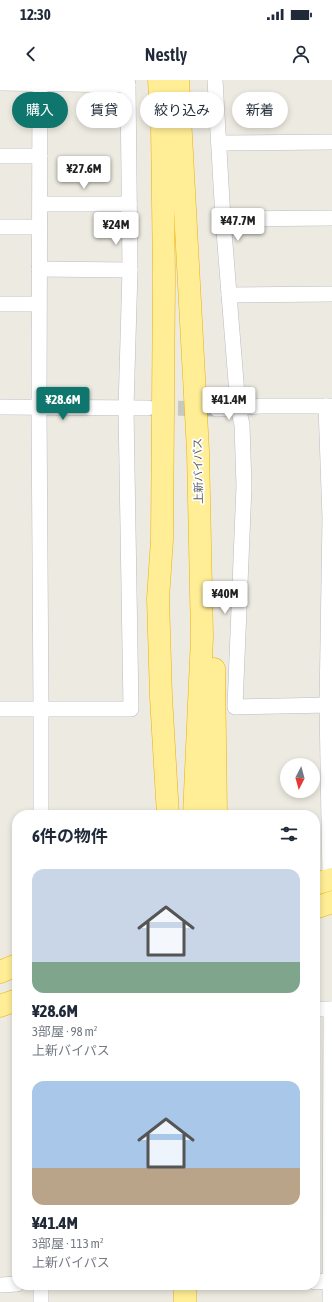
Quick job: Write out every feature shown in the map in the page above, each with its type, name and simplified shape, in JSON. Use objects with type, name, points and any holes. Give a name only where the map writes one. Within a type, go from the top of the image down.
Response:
[{"type":"highway","points":[[154,810],[152,698],[162,540],[164,292],[162,124],[159,80]]},
{"type":"highway","name":"上新バイパス","points":[[178,80],[198,451],[202,637],[194,810]]},
{"type":"highway","points":[[198,451],[213,640],[216,810]]},
{"type":"highway","points":[[158,598],[161,698],[168,810]]},
{"type":"highway","points":[[320,906],[332,902]]},
{"type":"highway","points":[[0,972],[12,967]]},
{"type":"highway","points":[[0,984],[12,980]]},
{"type":"highway","points":[[0,1006],[12,1002]]},
{"type":"highway","points":[[185,1290],[185,1302]]},
{"type":"street","points":[[215,80],[223,219],[238,407],[242,425],[244,486],[235,707],[330,705]]},
{"type":"street","points":[[40,82],[39,407],[42,709],[41,810]]},
{"type":"street","points":[[0,83],[128,82],[130,270],[126,408],[131,709],[0,709]]},
{"type":"street","points":[[219,143],[332,142]]},
{"type":"street","points":[[0,156],[40,156]]},
{"type":"street","points":[[40,204],[129,204]]},
{"type":"street","points":[[223,219],[332,218]]},
{"type":"street","points":[[0,227],[39,227]]},
{"type":"street","points":[[39,269],[130,270]]},
{"type":"street","points":[[229,295],[332,294]]},
{"type":"street","points":[[0,304],[40,304]]},
{"type":"street","points":[[217,409],[238,407],[329,406],[331,518],[330,705],[326,881]]},
{"type":"street","points":[[0,408],[148,408]]},
{"type":"street","points":[[320,1009],[331,1009],[331,1191],[326,1281],[330,1302]]},
{"type":"street","points":[[0,1285],[12,1284]]},
{"type":"street","points":[[41,1290],[41,1302]]},
{"type":"tunnel","points":[[155,408],[217,409]]}]
